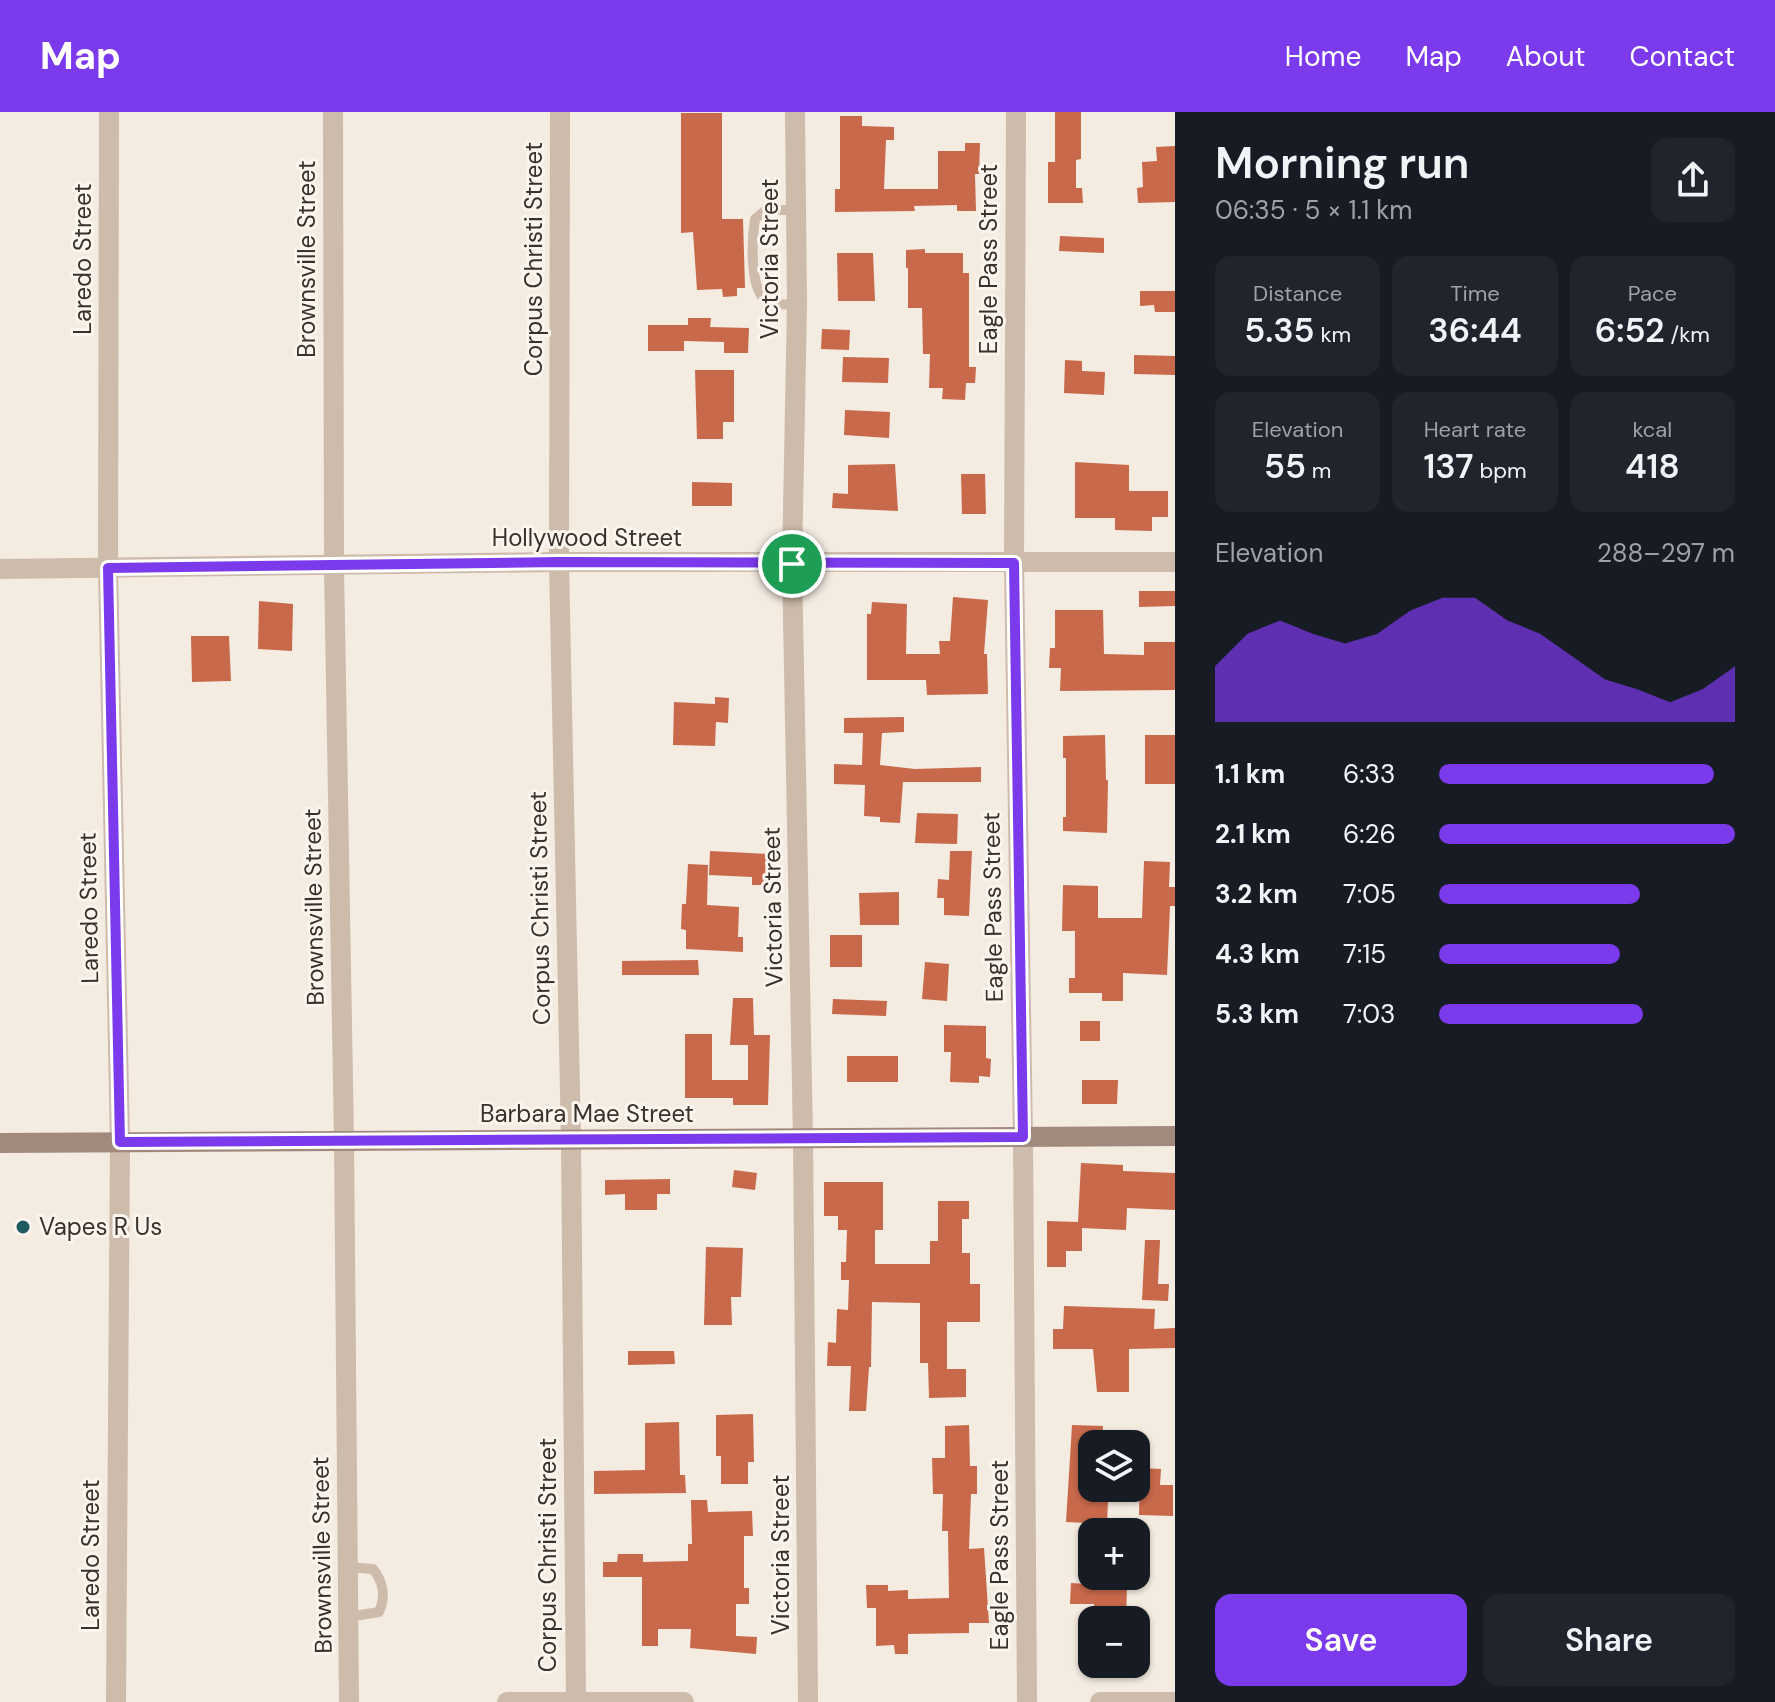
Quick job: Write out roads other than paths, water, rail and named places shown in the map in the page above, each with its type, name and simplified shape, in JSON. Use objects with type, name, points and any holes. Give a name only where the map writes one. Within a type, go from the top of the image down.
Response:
[{"type":"street","name":"Laredo Street","points":[[109,112],[108,568],[120,1142],[116,1702]]},
{"type":"street","name":"Brownsville Street","points":[[333,112],[334,567],[344,1140],[349,1702]]},
{"type":"street","name":"Corpus Christi Street","points":[[560,112],[559,562],[571,1141],[576,1701]]},
{"type":"street","name":"Victoria Street","points":[[795,112],[797,304],[792,564],[803,1138],[808,1702]]},
{"type":"street","name":"Eagle Pass Street","points":[[1016,112],[1014,563],[1023,1137],[1027,1702]]},
{"type":"street","name":"Hollywood Street","points":[[0,569],[559,562],[1175,562]]},
{"type":"street","name":"Barbara Mae Street","points":[[0,1143],[1175,1136]]},
{"type":"street","points":[[507,1702],[684,1702]]},
{"type":"street","points":[[1100,1702],[1175,1702]]},
{"type":"lane","points":[[796,210],[766,210],[755,219],[753,233],[755,287],[759,296],[768,303],[797,304]]},
{"type":"lane","points":[[347,1567],[373,1569],[383,1586],[384,1600],[379,1612],[348,1617]]},
{"type":"place","name":"Vapes R Us","points":[[23,1227]]}]
